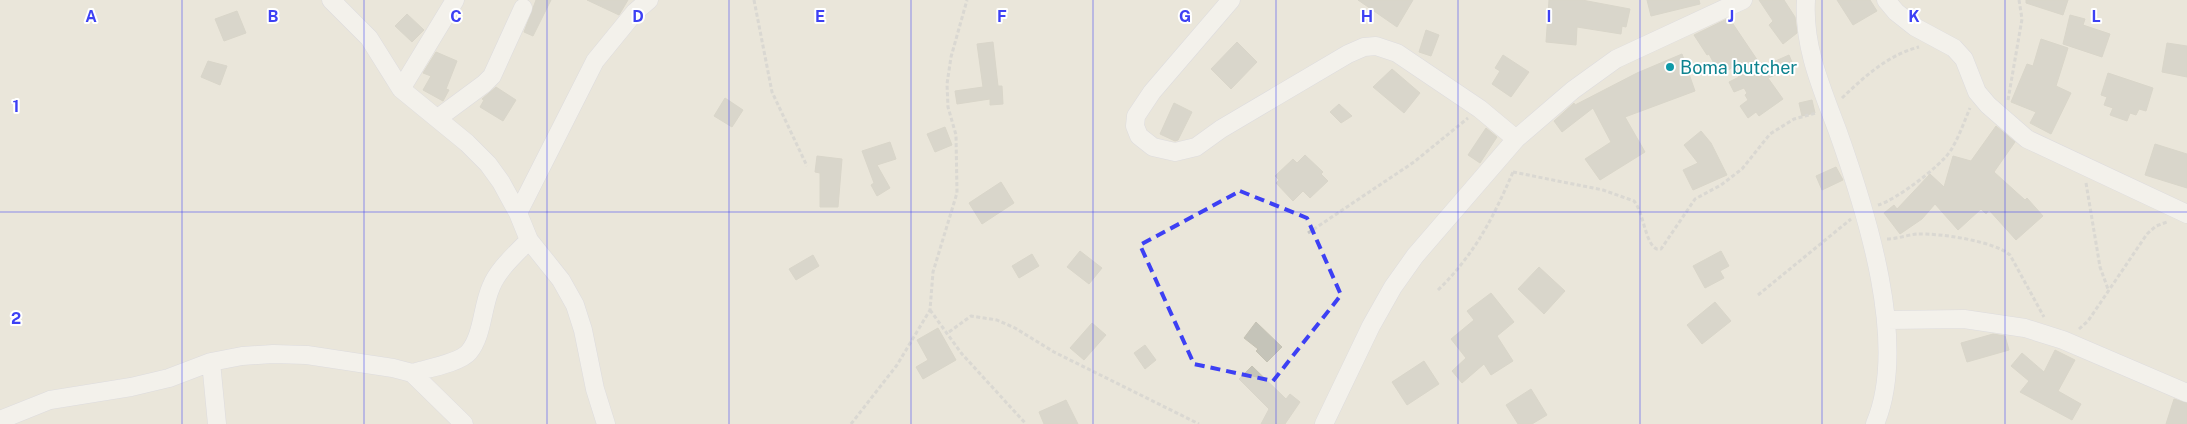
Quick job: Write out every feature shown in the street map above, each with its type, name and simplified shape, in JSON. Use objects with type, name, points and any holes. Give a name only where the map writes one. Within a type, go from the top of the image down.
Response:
[{"type":"street","points":[[331,0],[369,38],[401,89],[438,118],[488,164],[518,213],[529,240],[561,280],[574,305],[583,330],[595,389],[606,424]]},
{"type":"street","points":[[351,0],[352,21]]},
{"type":"street","points":[[401,89],[456,0]]},
{"type":"street","points":[[518,213],[595,61],[635,12],[649,0]]},
{"type":"street","points":[[1231,0],[1152,92],[1136,116],[1135,126],[1139,136],[1153,147],[1175,152],[1196,147],[1264,103],[1364,47],[1376,46],[1397,53],[1480,108],[1516,139]]},
{"type":"street","points":[[1806,0],[1808,39],[1819,84],[1830,109],[1862,210],[1887,320],[1889,362],[1883,406],[1875,424]]},
{"type":"street","points":[[1886,0],[1896,12],[1916,27],[1954,48],[1964,59],[1977,92],[2005,121],[2027,139],[2083,166],[2179,217]]},
{"type":"street","points":[[1324,424],[1370,326],[1393,287],[1415,256],[1516,139],[1572,90],[1616,59],[1692,25],[1732,2]]},
{"type":"street","points":[[438,118],[492,76],[523,8]]},
{"type":"street","points":[[412,373],[459,359],[468,353],[474,342],[490,288],[497,276],[529,240]]},
{"type":"street","points":[[1887,320],[1964,319],[2025,328],[2058,338],[2187,393]]},
{"type":"street","points":[[0,420],[50,400],[131,387],[169,378],[211,362],[242,356],[306,355],[393,368],[412,373],[464,424]]},
{"type":"street","points":[[211,362],[217,424]]},
{"type":"path","points":[[754,0],[772,92],[807,166]]},
{"type":"path","points":[[851,424],[897,365],[930,310],[933,272],[957,194],[956,135],[948,107],[947,84],[951,58],[967,0]]},
{"type":"path","points":[[2005,121],[2022,19],[2019,0]]},
{"type":"path","points":[[2020,5],[2024,0]]},
{"type":"path","points":[[1513,172],[1603,190],[1634,201],[1644,220],[1649,243],[1656,249],[1662,249],[1694,199],[1721,185],[1742,168],[1770,134],[1794,120],[1830,109],[1866,75],[1891,58],[1942,41]]},
{"type":"path","points":[[1758,295],[1862,210],[1888,202],[1917,181],[1950,152],[1977,92]]},
{"type":"path","points":[[1308,233],[1414,162],[1480,108]]},
{"type":"path","points":[[1438,290],[1458,271],[1489,226],[1513,172],[1516,139]]},
{"type":"path","points":[[2083,166],[2100,266],[2108,289]]},
{"type":"path","points":[[1870,239],[1891,239],[1917,234],[1940,235],[1993,244],[2003,248],[2015,263],[2058,338],[2088,321],[2146,234],[2156,226],[2179,217]]},
{"type":"path","points":[[930,310],[949,332],[962,354],[1026,424]]},
{"type":"path","points":[[949,332],[971,316],[998,320],[1054,352],[1199,424]]},
{"type":"highlighted area","points":[[1240,191],[1307,218],[1341,295],[1273,381],[1194,364],[1140,245]]},
{"type":"building","points":[[536,0],[551,0],[533,36],[524,32]]},
{"type":"building","points":[[587,0],[628,0],[619,15]]},
{"type":"building","points":[[1358,0],[1413,0],[1397,27]]},
{"type":"building","points":[[1549,0],[1582,0],[1630,9],[1626,27],[1622,26],[1621,34],[1577,27],[1576,45],[1546,42]]},
{"type":"building","points":[[1647,0],[1699,0],[1700,4],[1651,16]]},
{"type":"building","points":[[1759,0],[1784,0],[1795,17],[1797,33],[1783,44],[1769,25],[1773,21]]},
{"type":"building","points":[[1837,0],[1870,0],[1877,11],[1853,25]]},
{"type":"building","points":[[2026,0],[2068,0],[2063,15],[2026,3]]},
{"type":"building","points":[[237,11],[246,33],[224,41],[215,19]]},
{"type":"building","points":[[407,14],[424,30],[412,42],[395,26]]},
{"type":"building","points":[[2070,15],[2085,19],[2083,25],[2110,34],[2102,57],[2063,44]]},
{"type":"building","points":[[1729,18],[1762,67],[1789,55],[1794,67],[1768,78],[1783,99],[1759,116],[1756,112],[1748,118],[1740,106],[1748,100],[1745,95],[1747,93],[1744,88],[1734,92],[1729,82],[1739,77],[1733,67],[1720,75],[1709,54],[1707,55],[1694,35]]},
{"type":"building","points":[[1426,30],[1439,35],[1431,56],[1419,52]]},
{"type":"building","points":[[2041,39],[2068,48],[2056,86],[2071,93],[2051,134],[2030,123],[2036,112],[2011,102],[2027,64],[2033,66]]},
{"type":"building","points":[[993,42],[998,86],[1002,86],[1003,104],[990,105],[990,99],[957,104],[955,91],[983,87],[977,44]]},
{"type":"building","points":[[1237,42],[1257,62],[1231,89],[1211,69]]},
{"type":"building","points":[[2167,43],[2187,46],[2187,77],[2162,72]]},
{"type":"building","points":[[436,52],[457,61],[446,89],[449,90],[443,101],[423,90],[431,76],[423,73]]},
{"type":"building","points":[[1682,54],[1695,91],[1625,117],[1645,152],[1600,180],[1585,159],[1611,142],[1593,108],[1562,132],[1554,121],[1574,103],[1575,105],[1637,73]]},
{"type":"building","points":[[1503,55],[1529,72],[1511,97],[1492,84],[1500,71],[1495,68]]},
{"type":"building","points":[[208,61],[227,66],[220,85],[201,77]]},
{"type":"building","points":[[1392,69],[1420,93],[1404,113],[1373,87]]},
{"type":"building","points":[[2108,73],[2153,88],[2146,111],[2139,109],[2136,115],[2130,113],[2127,121],[2110,115],[2113,108],[2104,105],[2107,97],[2101,95]]},
{"type":"building","points":[[496,87],[516,100],[503,121],[480,107],[484,100],[482,99]]},
{"type":"building","points":[[725,98],[743,110],[732,127],[714,116]]},
{"type":"building","points":[[1812,100],[1815,113],[1802,116],[1799,103]]},
{"type":"building","points":[[1174,103],[1192,112],[1178,140],[1175,141],[1160,134]]},
{"type":"building","points":[[1339,104],[1352,116],[1341,123],[1330,112]]},
{"type":"building","points":[[1996,126],[2015,142],[1994,172],[2025,200],[2027,198],[2043,216],[2016,240],[1989,210],[1986,214],[1981,209],[1958,230],[1935,204],[1922,219],[1900,234],[1884,213],[1894,205],[1897,209],[1930,174],[1944,187],[1953,156],[1971,161]]},
{"type":"building","points":[[945,127],[952,145],[935,152],[927,134]]},
{"type":"building","points":[[1486,128],[1497,137],[1480,163],[1468,155]]},
{"type":"building","points":[[1701,131],[1711,143],[1727,175],[1693,190],[1683,170],[1698,163],[1684,145]]},
{"type":"building","points":[[890,142],[896,159],[877,165],[890,188],[877,196],[871,185],[874,183],[862,151]]},
{"type":"building","points":[[2155,144],[2187,154],[2187,188],[2145,175]]},
{"type":"building","points":[[1305,155],[1323,172],[1321,174],[1328,181],[1310,198],[1303,191],[1293,201],[1276,183],[1279,180],[1275,176],[1293,159],[1297,163]]},
{"type":"building","points":[[817,156],[842,159],[838,207],[820,207],[820,173],[815,172]]},
{"type":"building","points":[[1836,167],[1843,180],[1822,190],[1816,176]]},
{"type":"building","points":[[1001,182],[1014,203],[982,224],[969,203]]},
{"type":"building","points":[[1080,251],[1102,268],[1089,284],[1067,267]]},
{"type":"building","points":[[1721,251],[1729,266],[1720,271],[1724,278],[1705,288],[1693,266]]},
{"type":"building","points":[[1032,254],[1039,266],[1019,278],[1012,266]]},
{"type":"building","points":[[813,255],[819,266],[796,280],[789,269]]},
{"type":"building","points":[[1539,267],[1565,291],[1544,314],[1518,289]]},
{"type":"building","points":[[1491,293],[1514,322],[1497,336],[1513,361],[1491,375],[1484,364],[1462,383],[1452,371],[1466,358],[1451,339],[1474,320],[1467,311]]},
{"type":"building","points":[[1715,302],[1731,321],[1702,344],[1687,325]]},
{"type":"building","points":[[1256,322],[1282,347],[1267,362],[1256,351],[1258,349],[1244,338]]},
{"type":"building","points":[[1092,323],[1106,335],[1084,360],[1070,348]]},
{"type":"building","points":[[938,328],[956,360],[923,379],[916,367],[928,360],[917,340]]},
{"type":"building","points":[[1993,334],[2005,336],[2009,350],[1967,362],[1961,343]]},
{"type":"building","points":[[1145,345],[1156,360],[1145,369],[1134,353]]},
{"type":"building","points":[[2055,350],[2075,360],[2058,391],[2081,404],[2072,420],[2020,392],[2029,381],[2011,366],[2022,353],[2044,372]]},
{"type":"building","points":[[1424,361],[1439,384],[1407,405],[1392,382]]},
{"type":"building","points":[[1252,366],[1286,399],[1290,394],[1300,402],[1285,424],[1261,424],[1269,409],[1239,379]]},
{"type":"building","points":[[1531,389],[1547,415],[1532,424],[1518,424],[1506,405]]},
{"type":"building","points":[[2174,399],[2187,403],[2187,424],[2166,424]]},
{"type":"building","points":[[1066,400],[1078,424],[1044,424],[1039,412]]},
{"type":"place","name":"Boma butcher","points":[[1670,67]]}]
